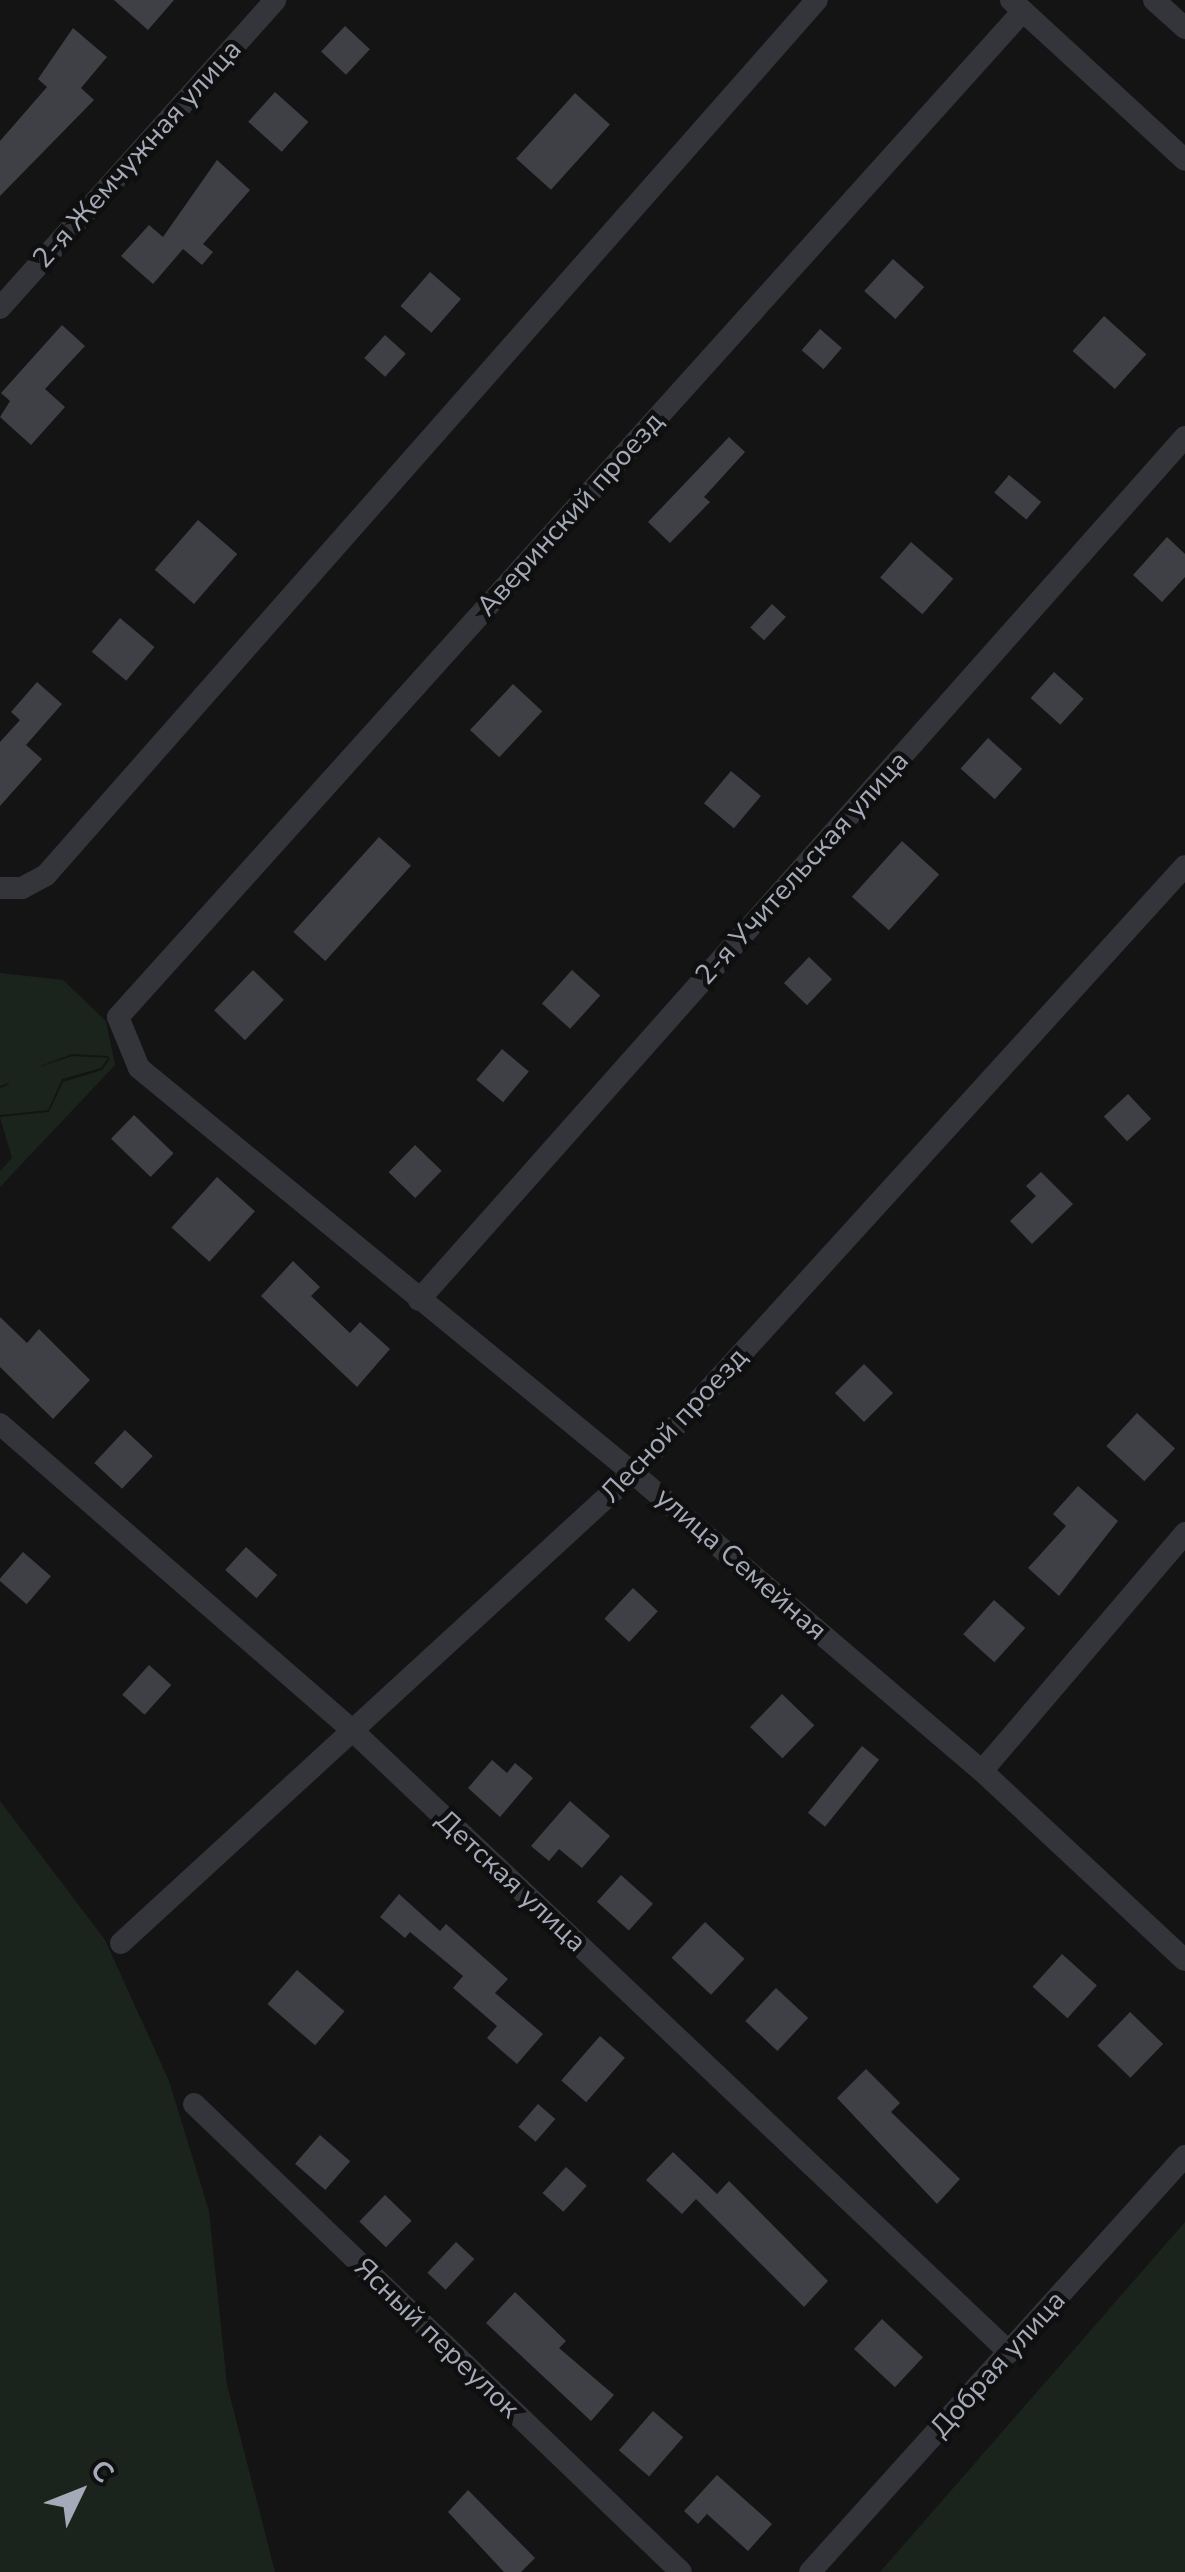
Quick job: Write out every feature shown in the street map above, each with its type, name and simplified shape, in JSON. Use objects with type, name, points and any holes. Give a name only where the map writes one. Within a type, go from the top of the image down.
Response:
[{"type":"street","name":"2-я Жемчужная улица","points":[[0,308],[274,0]]},
{"type":"street","points":[[0,888],[22,888],[46,875],[817,0]]},
{"type":"street","points":[[1154,0],[1185,28]]},
{"type":"street","name":"Аверинский проезд","points":[[118,1017],[1017,6],[1185,160]]},
{"type":"street","name":"2-я Учительская улица","points":[[420,1300],[1185,437]]},
{"type":"street","name":"Лесной проезд","points":[[121,1943],[634,1473],[1185,866]]},
{"type":"street","name":"улица Семейная","points":[[118,1017],[139,1068],[634,1473],[982,1770],[1185,1960]]},
{"type":"street","name":"Детская улица","points":[[0,1424],[352,1730],[1009,2352]]},
{"type":"street","points":[[982,1770],[1185,1533]]},
{"type":"street","name":"Ясный переулок","points":[[194,2104],[681,2572]]},
{"type":"street","name":"Добрая улица","points":[[810,2572],[1185,2156]]},
{"type":"shaded area","points":[[0,973],[63,980],[106,1021],[115,1065],[0,1187],[0,1171],[12,1158],[0,1117],[49,1112],[63,1082],[102,1070],[110,1059],[108,1056],[72,1054],[35,1068],[73,1056],[108,1058],[101,1068],[62,1079],[48,1110],[0,1115],[0,1088],[10,1082],[0,1086]]},
{"type":"shaded area","points":[[0,1801],[105,1940],[169,2081],[209,2211],[227,2385],[275,2572],[0,2572]]},
{"type":"shaded area","points":[[1185,2222],[1185,2572],[880,2572]]},
{"type":"building","points":[[114,0],[174,0],[148,30]]},
{"type":"building","points":[[345,26],[370,49],[346,75],[321,52]]},
{"type":"building","points":[[73,28],[107,57],[81,88],[94,100],[0,196],[0,141],[47,87],[38,79]]},
{"type":"building","points":[[275,92],[308,122],[282,152],[248,122]]},
{"type":"building","points":[[575,93],[610,124],[551,190],[516,158]]},
{"type":"building","points":[[217,160],[250,190],[203,244],[213,252],[202,265],[183,249],[153,284],[121,256],[149,225],[163,237]]},
{"type":"building","points":[[893,259],[924,287],[895,319],[864,291]]},
{"type":"building","points":[[430,272],[461,299],[431,333],[400,306]]},
{"type":"building","points":[[1104,316],[1146,354],[1115,389],[1073,351]]},
{"type":"building","points":[[62,325],[85,346],[45,389],[65,407],[31,445],[0,417],[10,401],[1,393]]},
{"type":"building","points":[[820,329],[842,348],[824,369],[802,350]]},
{"type":"building","points":[[385,335],[406,354],[385,377],[364,358]]},
{"type":"building","points":[[729,437],[745,452],[704,497],[710,502],[670,543],[648,522]]},
{"type":"building","points":[[1009,475],[1041,502],[1026,520],[994,493]]},
{"type":"building","points":[[198,520],[237,554],[194,604],[155,570]]},
{"type":"building","points":[[1167,537],[1185,554],[1185,577],[1162,602],[1133,575]]},
{"type":"building","points":[[911,542],[953,579],[922,614],[880,577]]},
{"type":"building","points":[[772,604],[786,617],[764,640],[750,627]]},
{"type":"building","points":[[120,618],[154,647],[126,681],[92,652]]},
{"type":"building","points":[[1054,672],[1084,699],[1060,725],[1031,698]]},
{"type":"building","points":[[37,682],[62,704],[26,745],[42,759],[0,806],[0,742],[20,720],[11,712]]},
{"type":"building","points":[[513,684],[542,711],[499,757],[470,730]]},
{"type":"building","points":[[988,738],[1022,769],[995,799],[961,768]]},
{"type":"building","points":[[731,771],[761,796],[734,828],[704,803]]},
{"type":"building","points":[[379,837],[411,866],[325,961],[293,932]]},
{"type":"building","points":[[902,841],[939,874],[889,930],[852,897]]},
{"type":"building","points":[[809,957],[832,979],[807,1005],[784,983]]},
{"type":"building","points":[[253,970],[284,1000],[245,1040],[214,1010]]},
{"type":"building","points":[[572,970],[600,995],[570,1029],[542,1003]]},
{"type":"building","points":[[502,1049],[529,1071],[503,1102],[476,1080]]},
{"type":"building","points":[[1128,1094],[1151,1119],[1127,1141],[1104,1117]]},
{"type":"building","points":[[134,1115],[174,1153],[151,1177],[111,1139]]},
{"type":"building","points":[[415,1145],[442,1171],[415,1198],[389,1172]]},
{"type":"building","points":[[1041,1172],[1073,1204],[1032,1244],[1010,1221],[1036,1196],[1026,1186]]},
{"type":"building","points":[[217,1177],[255,1211],[209,1262],[171,1228]]},
{"type":"building","points":[[293,1261],[320,1287],[311,1296],[350,1333],[360,1322],[390,1349],[357,1387],[261,1296]]},
{"type":"building","points":[[0,1317],[27,1343],[39,1329],[90,1380],[53,1419],[0,1367]]},
{"type":"building","points":[[864,1364],[893,1393],[864,1422],[835,1393]]},
{"type":"building","points":[[1137,1413],[1175,1448],[1144,1481],[1106,1446]]},
{"type":"building","points":[[125,1430],[153,1456],[122,1489],[94,1463]]},
{"type":"building","points":[[1078,1486],[1118,1521],[1059,1596],[1028,1568],[1066,1526],[1053,1514]]},
{"type":"building","points":[[246,1547],[277,1575],[256,1598],[225,1570]]},
{"type":"building","points":[[23,1552],[51,1576],[27,1604],[0,1581]]},
{"type":"building","points":[[633,1588],[658,1611],[629,1642],[604,1619]]},
{"type":"building","points":[[994,1600],[1025,1628],[994,1662],[963,1634]]},
{"type":"building","points":[[149,1665],[171,1685],[145,1715],[122,1695]]},
{"type":"building","points":[[782,1694],[814,1725],[782,1758],[750,1727]]},
{"type":"building","points":[[862,1746],[879,1760],[825,1827],[808,1813]]},
{"type":"building","points":[[492,1760],[507,1773],[515,1763],[533,1778],[500,1817],[468,1788]]},
{"type":"building","points":[[570,1801],[610,1836],[582,1868],[559,1849],[549,1861],[531,1846]]},
{"type":"building","points":[[621,1875],[653,1904],[629,1931],[597,1902]]},
{"type":"building","points":[[399,1894],[440,1931],[446,1924],[508,1979],[495,1993],[543,2034],[517,2064],[487,2038],[497,2026],[453,1988],[463,1976],[410,1932],[405,1938],[380,1917]]},
{"type":"building","points":[[705,1922],[744,1959],[711,1995],[672,1958]]},
{"type":"building","points":[[1062,1954],[1097,1985],[1067,2018],[1033,1987]]},
{"type":"building","points":[[297,1970],[345,2011],[315,2045],[267,2004]]},
{"type":"building","points":[[776,1988],[808,2018],[777,2051],[745,2021]]},
{"type":"building","points":[[1130,2012],[1163,2044],[1130,2078],[1097,2046]]},
{"type":"building","points":[[600,2036],[625,2058],[586,2102],[561,2081]]},
{"type":"building","points":[[866,2069],[900,2103],[891,2112],[960,2179],[937,2204],[837,2098]]},
{"type":"building","points":[[538,2104],[555,2119],[536,2142],[518,2127]]},
{"type":"building","points":[[320,2135],[350,2161],[325,2190],[295,2164]]},
{"type":"building","points":[[673,2152],[717,2194],[729,2181],[828,2281],[804,2307],[696,2199],[682,2214],[646,2180]]},
{"type":"building","points":[[566,2167],[587,2186],[563,2212],[543,2193]]},
{"type":"building","points":[[385,2195],[412,2221],[386,2247],[359,2222]]},
{"type":"building","points":[[456,2242],[474,2259],[446,2290],[427,2273]]},
{"type":"building","points":[[515,2292],[566,2341],[559,2348],[614,2395],[591,2421],[486,2323]]},
{"type":"building","points":[[882,2319],[923,2357],[895,2387],[854,2349]]},
{"type":"building","points":[[653,2411],[683,2437],[649,2476],[619,2450]]},
{"type":"building","points":[[717,2475],[772,2524],[748,2551],[707,2514],[698,2524],[684,2511]]},
{"type":"building","points":[[468,2490],[535,2558],[521,2572],[504,2572],[448,2512]]}]
